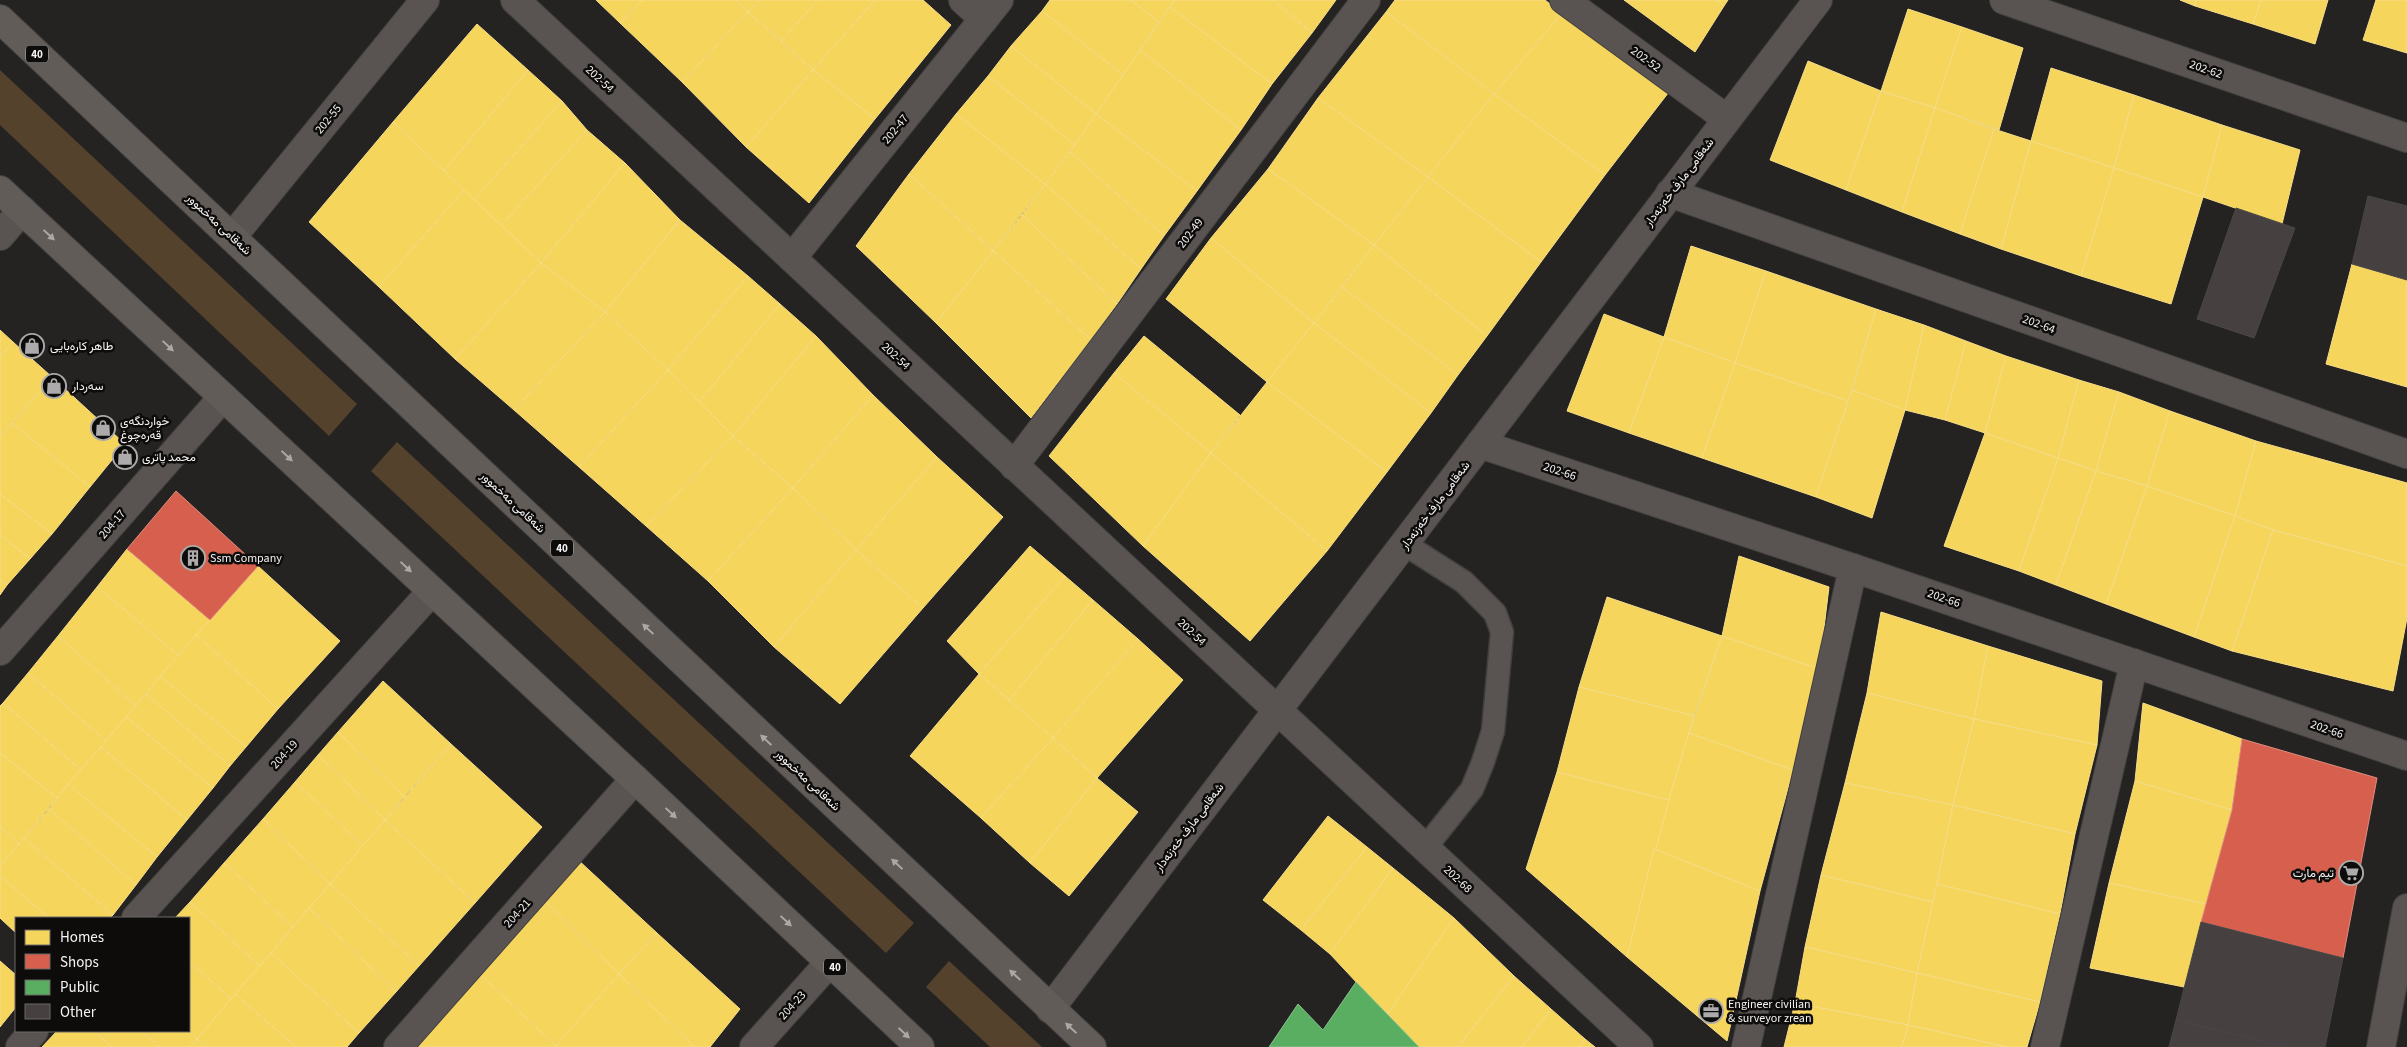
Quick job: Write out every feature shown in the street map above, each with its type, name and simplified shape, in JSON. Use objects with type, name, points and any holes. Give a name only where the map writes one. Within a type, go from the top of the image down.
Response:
[{"type":"highway","name":"شەقامی مەخموور","points":[[0,19],[1092,1047]]},
{"type":"highway","name":"40","points":[[0,190],[636,779],[920,1047]]},
{"type":"street","name":"202-55","points":[[232,237],[425,0]]},
{"type":"street","name":"202-54","points":[[515,0],[1277,711]]},
{"type":"street","points":[[963,0],[992,9]]},
{"type":"street","name":"202-49","points":[[1014,466],[1366,0]]},
{"type":"street","name":"202-52","points":[[1564,0],[1727,119]]},
{"type":"street","name":"شەقامی مارف خەزنەدار","points":[[1050,1009],[1406,545],[1480,444],[1818,0]]},
{"type":"street","name":"202-62","points":[[2004,0],[2407,138]]},
{"type":"street","name":"202-47","points":[[792,258],[992,9]]},
{"type":"street","name":"202-64","points":[[1670,193],[2407,454]]},
{"type":"street","points":[[0,236],[22,210]]},
{"type":"street","name":"204-17","points":[[0,651],[223,397]]},
{"type":"street","name":"202-66","points":[[1480,444],[1854,568],[2407,756]]},
{"type":"street","points":[[1746,1047],[1854,568]]},
{"type":"street","name":"204-19","points":[[137,917],[432,590]]},
{"type":"street","points":[[2045,1047],[2134,663]]},
{"type":"street","name":"202-68","points":[[1277,711],[1640,1047]]},
{"type":"street","name":"204-21","points":[[398,1047],[636,779]]},
{"type":"street","points":[[2381,1047],[2407,908]]},
{"type":"street","name":"204-23","points":[[754,1047],[830,962]]},
{"type":"street","points":[[20,1047],[33,1032]]},
{"type":"lane","points":[[1406,545],[1464,582],[1495,613],[1502,632],[1492,731],[1483,762],[1472,789],[1425,848]]},
{"type":"shaded area","points":[[0,70],[357,404],[329,436],[0,125]]},
{"type":"shaded area","points":[[397,442],[914,923],[886,953],[371,471]]},
{"type":"shaded area","points":[[949,961],[1042,1047],[990,1047],[926,987]]},
{"type":"building: Homes","points":[[596,0],[642,0],[620,23]]},
{"type":"building: Homes","points":[[642,0],[737,0],[748,12],[682,82],[620,23]]},
{"type":"building: Homes","points":[[737,0],[759,0],[748,12]]},
{"type":"building: Homes","points":[[759,0],[818,0],[781,41],[748,12]]},
{"type":"building: Homes","points":[[818,0],[875,0],[813,70],[781,41]]},
{"type":"building: Homes","points":[[875,0],[923,0],[951,25],[875,119],[813,70]]},
{"type":"building: Homes","points":[[1050,0],[1131,0],[1159,22],[1123,75],[1042,11]]},
{"type":"building: Homes","points":[[1131,0],[1175,0],[1159,22]]},
{"type":"building: Homes","points":[[1175,0],[1273,0],[1312,33],[1272,84],[1170,7]]},
{"type":"building: Homes","points":[[1273,0],[1336,0],[1312,33]]},
{"type":"building: Homes","points":[[1395,0],[1545,0],[1562,13],[1494,94],[1386,12]]},
{"type":"building: Homes","points":[[1624,0],[1716,0],[1724,6],[1695,52]]},
{"type":"building: Homes","points":[[1716,0],[1728,0],[1724,6]]},
{"type":"building: Homes","points":[[2180,0],[2196,0],[2195,6]]},
{"type":"building: Homes","points":[[2196,0],[2261,0],[2253,24],[2195,6]]},
{"type":"building: Homes","points":[[2261,0],[2328,0],[2315,44],[2253,24]]},
{"type":"building: Homes","points":[[2376,0],[2407,0],[2407,53],[2363,40]]},
{"type":"building: Homes","points":[[1170,7],[1272,84],[1241,130],[1140,50]]},
{"type":"building: Homes","points":[[1908,9],[1962,27],[1935,108],[1881,91]]},
{"type":"building: Homes","points":[[1042,11],[1123,75],[1096,114],[1011,46]]},
{"type":"building: Homes","points":[[748,12],[813,70],[746,147],[682,82]]},
{"type":"building: Homes","points":[[1386,12],[1494,94],[1428,177],[1318,98]]},
{"type":"building: Homes","points":[[1562,13],[1672,88],[1605,175],[1494,94]]},
{"type":"building: Homes","points":[[477,24],[528,70],[444,171],[393,122]]},
{"type":"building: Homes","points":[[1962,27],[2023,48],[1999,130],[1935,108]]},
{"type":"building: Homes","points":[[1011,46],[1096,114],[1075,145],[988,76]]},
{"type":"building: Homes","points":[[1140,50],[1241,130],[1197,191],[1096,114]]},
{"type":"building: Homes","points":[[1808,61],[1881,91],[1846,190],[1770,160]]},
{"type":"building: Homes","points":[[2051,68],[2134,95],[2114,168],[2031,141]]},
{"type":"building: Homes","points":[[528,70],[562,101],[474,200],[444,171]]},
{"type":"building: Homes","points":[[813,70],[875,119],[809,203],[746,147]]},
{"type":"building: Homes","points":[[988,76],[1075,145],[1045,184],[956,114]]},
{"type":"building: Homes","points":[[1881,91],[1935,108],[1902,212],[1846,190]]},
{"type":"building: Homes","points":[[1494,94],[1605,175],[1541,262],[1428,177]]},
{"type":"building: Homes","points":[[2134,95],[2222,125],[2203,197],[2114,168]]},
{"type":"building: Homes","points":[[1318,98],[1428,177],[1374,245],[1268,169]]},
{"type":"building: Homes","points":[[562,101],[587,130],[501,226],[474,200]]},
{"type":"building: Homes","points":[[1935,108],[1994,129],[1960,234],[1902,212]]},
{"type":"building: Homes","points":[[956,114],[1045,184],[993,251],[909,174]]},
{"type":"building: Homes","points":[[1096,114],[1197,191],[1164,236],[1070,152]]},
{"type":"building: Homes","points":[[393,122],[464,190],[379,287],[309,222]]},
{"type":"building: Homes","points":[[2222,125],[2300,150],[2282,224],[2203,197]]},
{"type":"building: Homes","points":[[1994,129],[2031,141],[2001,249],[1960,234]]},
{"type":"building: Homes","points":[[587,130],[625,163],[541,263],[501,226]]},
{"type":"building: Homes","points":[[2031,141],[2114,168],[2081,276],[2001,249]]},
{"type":"building: Homes","points":[[1070,152],[1164,236],[1141,269],[1045,184]]},
{"type":"building: Homes","points":[[625,163],[680,220],[605,312],[541,263]]},
{"type":"building: Homes","points":[[2114,168],[2203,197],[2171,304],[2081,276]]},
{"type":"building: Homes","points":[[1268,169],[1374,245],[1314,323],[1211,238]]},
{"type":"building: Homes","points":[[909,174],[993,251],[936,323],[856,246]]},
{"type":"building: Homes","points":[[1428,177],[1541,262],[1487,336],[1374,245]]},
{"type":"building: Homes","points":[[1045,184],[1141,269],[1117,304],[1022,215]]},
{"type":"building: Homes","points":[[464,190],[541,263],[455,359],[379,287]]},
{"type":"building: Homes","points":[[1022,215],[1117,304],[1091,340],[993,251]]},
{"type":"building: Homes","points":[[680,220],[748,276],[668,370],[605,312]]},
{"type":"building: Homes","points":[[1211,238],[1314,323],[1267,382],[1166,299]]},
{"type":"building: Homes","points":[[1374,245],[1487,336],[1458,375],[1342,287]]},
{"type":"building: Homes","points":[[1691,246],[1766,271],[1735,363],[1664,337]]},
{"type":"building: Homes","points":[[993,251],[1091,340],[1031,418],[936,323]]},
{"type":"building: Homes","points":[[541,263],[605,312],[514,410],[455,359]]},
{"type":"building: Homes","points":[[2352,264],[2407,280],[2407,387],[2326,364]]},
{"type":"building: Homes","points":[[1766,271],[1876,309],[1848,401],[1735,363]]},
{"type":"building: Homes","points":[[748,276],[780,304],[699,402],[668,370]]},
{"type":"building: Homes","points":[[1342,287],[1458,375],[1431,413],[1314,323]]},
{"type":"building: Homes","points":[[780,304],[816,336],[733,436],[699,402]]},
{"type":"building: Homes","points":[[1876,309],[1924,325],[1905,410],[1852,390]]},
{"type":"building: Homes","points":[[605,312],[668,370],[579,467],[514,410]]},
{"type":"building: Homes","points":[[1604,314],[1664,337],[1629,433],[1567,411]]},
{"type":"building: Homes","points":[[1314,323],[1431,413],[1387,472],[1267,382]]},
{"type":"building: Homes","points":[[1924,325],[1966,341],[1945,420],[1905,410]]},
{"type":"building: Homes","points":[[0,330],[13,342],[0,357]]},
{"type":"building: Homes","points":[[816,336],[873,395],[793,488],[733,436]]},
{"type":"building: Homes","points":[[1144,336],[1240,415],[1211,453],[1114,373]]},
{"type":"building: Homes","points":[[1664,337],[1735,363],[1702,458],[1629,433]]},
{"type":"building: Homes","points":[[1966,341],[2006,356],[1985,433],[1945,420]]},
{"type":"building: Homes","points":[[13,342],[52,377],[0,436],[0,357]]},
{"type":"building: Homes","points":[[2006,356],[2079,380],[2058,458],[1985,433]]},
{"type":"building: Homes","points":[[1735,363],[1848,401],[1816,497],[1702,458]]},
{"type":"building: Homes","points":[[668,370],[733,436],[646,526],[579,467]]},
{"type":"building: Homes","points":[[1114,373],[1211,453],[1143,546],[1049,456]]},
{"type":"building: Homes","points":[[52,377],[125,444],[90,487],[12,423]]},
{"type":"building: Homes","points":[[2079,380],[2119,392],[2096,471],[2058,458]]},
{"type":"building: Homes","points":[[1267,382],[1387,472],[1327,551],[1211,453]]},
{"type":"building: Homes","points":[[1852,390],[1905,410],[1872,518],[1816,497]]},
{"type":"building: Homes","points":[[2119,392],[2170,411],[2147,486],[2096,471]]},
{"type":"building: Homes","points":[[873,395],[937,457],[856,550],[793,488]]},
{"type":"building: Homes","points":[[2170,411],[2256,441],[2235,516],[2147,486]]},
{"type":"building: Homes","points":[[12,423],[90,487],[52,534],[0,494],[0,436]]},
{"type":"building: Homes","points":[[1985,433],[2058,458],[2019,571],[1944,546]]},
{"type":"building: Homes","points":[[733,436],[793,488],[708,581],[646,526]]},
{"type":"building: Homes","points":[[2256,441],[2407,483],[2407,566],[2273,530],[2235,516]]},
{"type":"building: Homes","points":[[1211,453],[1327,551],[1250,641],[1143,546]]},
{"type":"building: Homes","points":[[937,457],[1003,517],[923,608],[856,550]]},
{"type":"building: Homes","points":[[2058,458],[2096,471],[2056,585],[2019,571]]},
{"type":"building: Homes","points":[[2096,471],[2147,486],[2106,604],[2056,585]]},
{"type":"building: Homes","points":[[2147,486],[2235,516],[2194,637],[2106,604]]},
{"type":"building: Homes","points":[[793,488],[856,550],[774,647],[708,581]]},
{"type":"building: Homes","points":[[0,494],[52,534],[30,559],[0,535]]},
{"type":"building: Homes","points":[[2235,516],[2273,530],[2232,651],[2194,637]]},
{"type":"building: Homes","points":[[2273,530],[2407,566],[2407,618],[2393,691],[2232,651]]},
{"type":"building: Homes","points":[[0,535],[30,559],[7,585],[0,579]]},
{"type":"building: Homes","points":[[1030,546],[1065,576],[979,674],[947,641]]},
{"type":"building: Homes","points":[[127,549],[210,620],[178,655],[97,587]]},
{"type":"building: Homes","points":[[856,550],[923,608],[840,704],[774,647]]},
{"type":"building: Homes","points":[[1739,556],[1829,587],[1819,669],[1722,636]]},
{"type":"building: Homes","points":[[258,566],[340,641],[278,709],[196,635]]},
{"type":"building: Homes","points":[[1065,576],[1093,600],[1009,700],[979,674]]},
{"type":"building: Homes","points":[[0,579],[7,585],[0,595]]},
{"type":"building: Homes","points":[[97,587],[178,655],[136,706],[58,636]]},
{"type":"building: Homes","points":[[1607,597],[1722,636],[1694,716],[1579,687]]},
{"type":"building: Homes","points":[[1093,600],[1138,639],[1053,738],[1009,700]]},
{"type":"building: Homes","points":[[1881,612],[1988,646],[1974,719],[1867,693]]},
{"type":"building: Homes","points":[[196,635],[278,709],[246,747],[160,676]]},
{"type":"building: Homes","points":[[58,636],[136,706],[106,741],[28,673]]},
{"type":"building: Homes","points":[[1722,636],[1819,669],[1793,770],[1689,733]]},
{"type":"building: Homes","points":[[1138,639],[1183,680],[1097,778],[1053,738]]},
{"type":"building: Homes","points":[[1988,646],[2102,681],[2097,745],[1974,719]]},
{"type":"building: Homes","points":[[28,673],[106,741],[81,770],[3,703]]},
{"type":"building: Homes","points":[[979,674],[1053,738],[981,818],[910,756]]},
{"type":"building: Homes","points":[[160,676],[246,747],[230,766],[146,694]]},
{"type":"building: Homes","points":[[383,681],[451,744],[404,797],[338,732]]},
{"type":"building: Homes","points":[[1579,687],[1694,716],[1669,800],[1557,772]]},
{"type":"building: Homes","points":[[1867,693],[1974,719],[1953,805],[1845,783]]},
{"type":"building: Homes","points":[[146,694],[230,766],[213,788],[126,717]]},
{"type":"building: Homes","points":[[3,703],[81,770],[57,798],[0,753],[0,706]]},
{"type":"building: Homes","points":[[2143,703],[2242,739],[2232,810],[2135,781]]},
{"type":"building: Homes","points":[[126,717],[213,788],[187,820],[101,747]]},
{"type":"building: Homes","points":[[1974,719],[2097,745],[2075,834],[1953,805]]},
{"type":"building: Homes","points":[[338,732],[404,797],[385,820],[318,755]]},
{"type":"building: Homes","points":[[1689,733],[1793,770],[1760,891],[1654,849]]},
{"type":"building: Homes","points":[[1053,738],[1097,778],[1030,863],[981,818]]},
{"type":"building: Homes","points":[[451,744],[542,827],[475,903],[385,820]]},
{"type":"building: Homes","points":[[101,747],[187,820],[157,857],[68,784]]},
{"type":"building: Homes","points":[[0,753],[57,798],[19,844],[0,826]]},
{"type":"building: Homes","points":[[318,755],[385,820],[363,846],[295,782]]},
{"type":"building: Homes","points":[[1557,772],[1669,800],[1627,957],[1526,869]]},
{"type":"building: Homes","points":[[1097,778],[1138,812],[1069,896],[1030,863]]},
{"type":"building: Homes","points":[[2135,781],[2232,810],[2206,904],[2109,883]]},
{"type":"building: Homes","points":[[295,782],[363,846],[330,884],[263,819]]},
{"type":"building: Homes","points":[[1845,783],[1953,805],[1933,902],[1821,875]]},
{"type":"building: Homes","points":[[68,784],[157,857],[136,885],[49,809]]},
{"type":"building: Homes","points":[[1953,805],[2075,834],[2060,914],[1937,884]]},
{"type":"building: Homes","points":[[49,809],[136,885],[113,915],[24,838]]},
{"type":"building: Homes","points":[[1328,816],[1367,847],[1301,930],[1263,900]]},
{"type":"building: Homes","points":[[263,819],[330,884],[293,927],[224,863]]},
{"type":"building: Homes","points":[[385,820],[475,903],[419,966],[330,884]]},
{"type":"building: Homes","points":[[0,826],[19,844],[0,866]]},
{"type":"building: Homes","points":[[24,838],[113,915],[111,917],[48,917],[0,876],[0,866]]},
{"type":"building: Homes","points":[[1367,847],[1393,868],[1330,954],[1301,930]]},
{"type":"building: Homes","points":[[1654,849],[1760,891],[1727,1041],[1627,957]]},
{"type":"building: Homes","points":[[576,858],[657,933],[619,974],[539,895]]},
{"type":"building: Homes","points":[[224,863],[293,927],[260,966],[190,902]]},
{"type":"building: Homes","points":[[1393,868],[1454,918],[1387,1015],[1330,954]]},
{"type":"building: Homes","points":[[1821,875],[1933,902],[1917,973],[1805,947]]},
{"type":"building: Homes","points":[[0,876],[48,917],[15,917],[15,932],[0,918]]},
{"type":"building: Homes","points":[[2109,883],[2206,904],[2184,987],[2090,968]]},
{"type":"building: Homes","points":[[330,884],[419,966],[396,992],[309,908]]},
{"type":"building: Homes","points":[[1937,884],[2060,914],[2040,1002],[1917,973]]},
{"type":"building: Homes","points":[[539,895],[619,974],[556,1046],[473,968]]},
{"type":"building: Homes","points":[[190,902],[260,966],[231,999],[190,962],[190,917],[176,917]]},
{"type":"building: Homes","points":[[309,908],[396,992],[359,1033],[271,953]]},
{"type":"building: Homes","points":[[1454,918],[1514,976],[1458,1047],[1419,1047],[1387,1015]]},
{"type":"building: Homes","points":[[657,933],[740,1009],[710,1047],[694,1047],[619,974]]},
{"type":"building: Homes","points":[[1805,947],[1917,973],[1908,1025],[1795,1003]]},
{"type":"building: Homes","points":[[271,953],[359,1033],[347,1047],[296,1047],[235,994]]},
{"type":"building: Homes","points":[[0,961],[15,974],[15,1008],[0,1027]]},
{"type":"building: Homes","points":[[190,962],[231,999],[197,1039],[189,1032]]},
{"type":"building: Homes","points":[[473,968],[556,1046],[404,1047]]},
{"type":"building: Homes","points":[[1917,973],[2040,1002],[2027,1047],[2007,1047],[1908,1025]]},
{"type":"building: Homes","points":[[619,974],[694,1047],[555,1047]]},
{"type":"building: Homes","points":[[1514,976],[1551,1009],[1522,1047],[1458,1047]]},
{"type":"building: Homes","points":[[235,994],[296,1047],[206,1047],[197,1039]]},
{"type":"building: Homes","points":[[1795,1003],[1908,1025],[1902,1047],[1784,1047]]},
{"type":"building: Homes","points":[[1551,1009],[1585,1039],[1579,1047],[1522,1047]]},
{"type":"building: Homes","points":[[1908,1025],[2007,1047],[1902,1047]]},
{"type":"building: Homes","points":[[56,1032],[95,1032],[112,1047],[42,1047]]},
{"type":"building: Homes","points":[[95,1032],[142,1032],[159,1047],[112,1047]]},
{"type":"building: Homes","points":[[142,1032],[189,1032],[197,1039],[190,1047],[159,1047]]},
{"type":"building: Homes","points":[[197,1039],[206,1047],[190,1047]]},
{"type":"building: Homes","points":[[1585,1039],[1595,1047],[1579,1047]]},
{"type":"building: Shops","name":"Ssm Company","points":[[176,491],[258,566],[210,620],[127,549]]},
{"type":"building: Shops","points":[[2242,739],[2377,778],[2343,958],[2201,922],[2232,810]]},
{"type":"building: Public","points":[[1356,982],[1419,1047],[1269,1047],[1298,1004],[1323,1030]]},
{"type":"building: Other","points":[[2368,196],[2407,206],[2407,280],[2352,264]]},
{"type":"building: Other","points":[[2236,208],[2295,228],[2254,338],[2197,319]]},
{"type":"building: Other","points":[[2201,922],[2343,958],[2325,1047],[2286,1047],[2176,1020]]},
{"type":"building: Other","points":[[2176,1020],[2286,1047],[2169,1047]]},
{"type":"place","name":"طاهر کارەبایی","points":[[32,346]]},
{"type":"place","name":"سەردار","points":[[54,386]]},
{"type":"place","name":"خواردنگەی قەرەچوغ","points":[[103,428]]},
{"type":"place","name":"محمد پاتری","points":[[125,457]]},
{"type":"place","name":"Ssm Company","points":[[193,558]]},
{"type":"place","name":"تيم مارت","points":[[2351,873]]},
{"type":"place","name":"Engineer civilian & surveyor zrean","points":[[1711,1011]]}]
